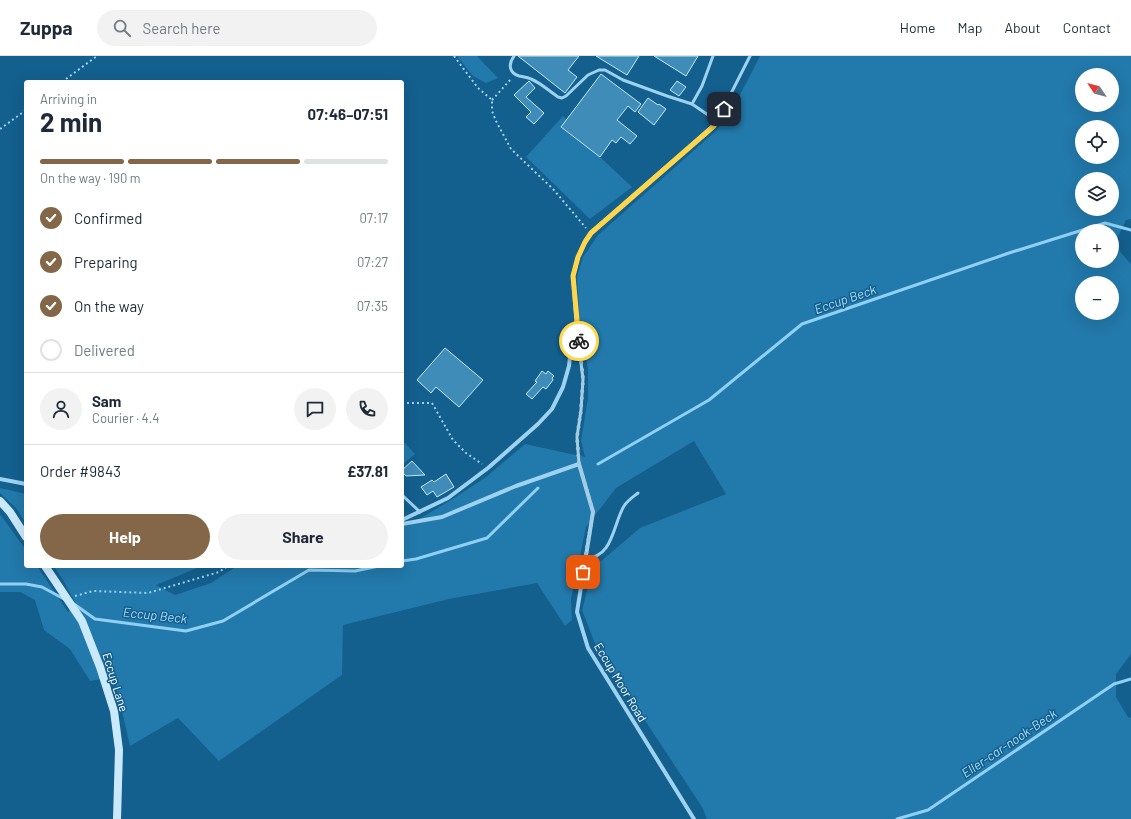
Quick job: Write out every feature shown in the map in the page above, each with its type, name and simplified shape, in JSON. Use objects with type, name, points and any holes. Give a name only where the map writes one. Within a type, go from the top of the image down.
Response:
[{"type":"street","points":[[404,519],[448,498],[488,468],[538,424],[552,409],[563,387],[569,366],[571,347],[577,329],[573,276],[578,257],[585,242],[591,233],[714,126],[717,121]]},
{"type":"street","points":[[404,524],[442,517],[516,486],[579,464]]},
{"type":"street","name":"Eccup Moor Road","points":[[579,464],[593,512],[577,612],[588,648],[694,819]]},
{"type":"street","points":[[0,479],[24,484]]},
{"type":"street","points":[[0,501],[10,512],[24,534]]},
{"type":"street","name":"Eccup Lane","points":[[46,568],[82,622],[100,667],[114,711],[120,750],[117,819]]},
{"type":"lane","points":[[514,56],[511,60],[511,71],[515,74],[532,79],[558,97],[562,98],[566,96],[588,75],[599,70],[605,70],[622,80],[692,104],[717,121],[750,56]]},
{"type":"lane","points":[[692,104],[702,86],[713,56]]},
{"type":"lane","name":"Eccup Moor Road","points":[[577,329],[583,379],[581,410],[577,437],[579,464]]},
{"type":"lane","points":[[585,558],[594,558],[601,553],[612,536],[623,507],[638,493]]},
{"type":"lane","points":[[404,497],[420,512]]},
{"type":"path","points":[[65,80],[97,56]]},
{"type":"path","points":[[454,56],[478,88],[492,100]]},
{"type":"path","points":[[515,74],[492,100],[492,111],[496,121],[511,149],[553,189],[591,233]]},
{"type":"path","points":[[0,129],[24,111]]},
{"type":"path","points":[[404,403],[432,404],[452,440],[466,453],[488,468]]},
{"type":"path","points":[[66,598],[93,590],[148,592],[219,572],[225,568]]},
{"type":"shaded area","points":[[457,56],[477,56],[498,78],[486,83],[473,76]]},
{"type":"shaded area","points":[[760,56],[1131,56],[1131,219],[1126,220],[1119,235],[1119,224],[1075,224],[1075,268],[1119,268],[1119,251],[1131,264],[1131,654],[1116,674],[1116,697],[1128,717],[1131,718],[1131,819],[707,819],[702,807],[596,646],[582,610],[593,568],[640,528],[726,494],[694,441],[616,488],[586,527],[571,599],[572,620],[565,626],[537,583],[449,599],[343,625],[342,675],[219,761],[178,718],[130,746],[114,677],[90,681],[70,649],[44,630],[35,600],[20,592],[0,592],[0,514],[24,547],[24,568],[38,568],[68,612],[76,604],[55,568],[197,568],[156,585],[175,595],[211,583],[234,568],[404,568],[404,525],[421,518],[486,477],[525,444],[585,457],[581,441],[588,398],[588,369],[580,326],[577,277],[583,257],[598,235],[716,131],[734,104]]},
{"type":"shaded area","points":[[563,116],[567,120],[561,128],[600,157],[632,187],[590,219],[526,157]]},
{"type":"shaded area","points":[[404,442],[415,454],[404,463]]},
{"type":"shaded area","points":[[0,488],[24,494],[24,521],[16,508],[0,493]]},
{"type":"building","points":[[518,56],[579,56],[568,70],[577,77],[565,93]]},
{"type":"building","points":[[596,56],[639,56],[627,75]]},
{"type":"building","points":[[654,56],[698,56],[686,76]]},
{"type":"building","points":[[601,74],[641,104],[635,112],[628,106],[617,120],[637,136],[630,144],[621,137],[616,143],[612,140],[600,157],[561,127]]},
{"type":"building","points":[[529,81],[535,88],[526,97],[544,113],[534,124],[526,117],[531,112],[514,95]]},
{"type":"building","points":[[677,81],[686,87],[679,96],[670,90]]},
{"type":"building","points":[[648,98],[666,109],[654,125],[638,112]]},
{"type":"building","points":[[445,348],[483,380],[459,407],[436,387],[431,393],[417,380]]},
{"type":"building","points":[[542,371],[546,374],[548,371],[554,376],[552,378],[553,380],[546,389],[543,387],[532,399],[526,394],[537,382],[535,381]]},
{"type":"building","points":[[412,461],[425,475],[406,476],[404,474],[404,468]]},
{"type":"building","points":[[446,474],[454,487],[437,497],[433,491],[427,495],[421,487],[432,480],[434,482]]},
{"type":"waterway","name":"Eccup Beck","points":[[598,464],[709,400],[802,324],[1009,253],[1105,223],[1131,230]]},
{"type":"waterway","name":"Eccup Beck","points":[[404,561],[416,559],[487,538],[538,488]]},
{"type":"waterway","name":"Eccup Beck","points":[[74,604],[95,619],[186,631],[223,621],[309,570],[355,571],[369,568]]},
{"type":"waterway","points":[[0,584],[26,584],[42,587],[64,599]]},
{"type":"waterway","name":"Eller-car-nook-Beck","points":[[897,819],[928,810],[1114,684],[1131,679]]},
{"type":"way so far","points":[[579,341],[583,379],[581,410],[577,437],[579,464],[593,512],[583,572]]},
{"type":"route","points":[[579,341],[573,276],[578,257],[585,242],[591,233],[714,126],[724,109]]}]
